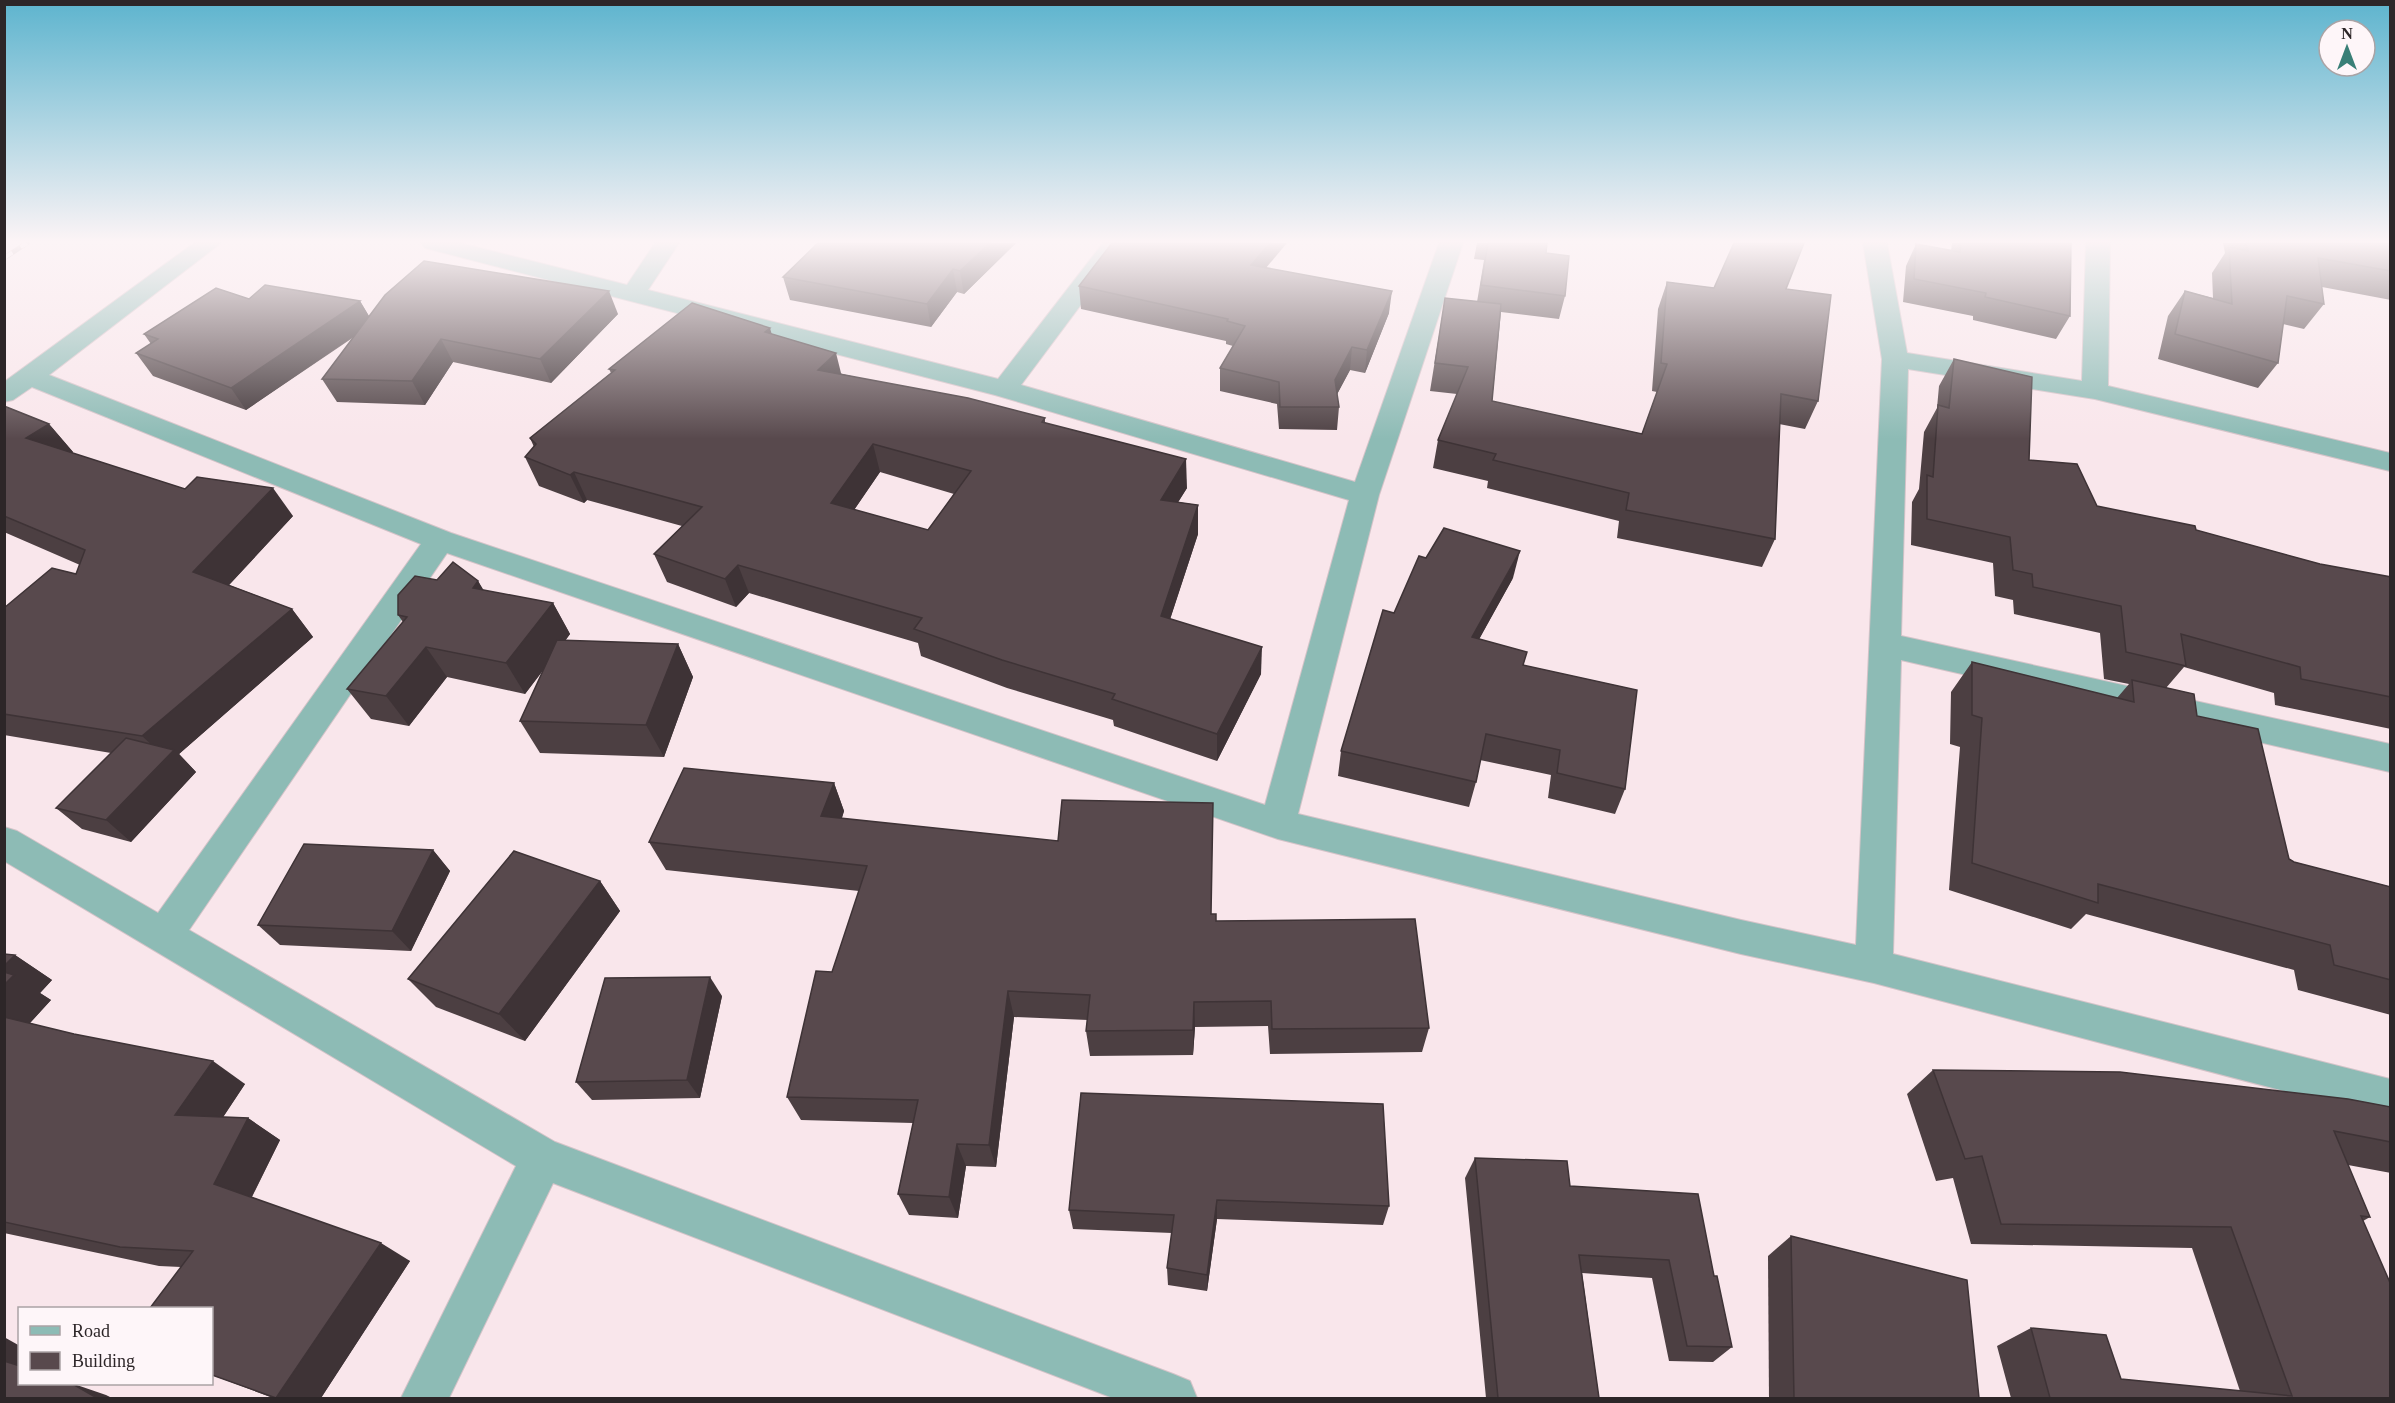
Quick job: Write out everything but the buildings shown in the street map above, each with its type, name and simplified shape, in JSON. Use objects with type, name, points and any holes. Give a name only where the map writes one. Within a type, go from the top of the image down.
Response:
[{"type":"street","points":[[4,394],[122,308]]},
{"type":"street","points":[[690,308],[1004,389],[1365,495]]},
{"type":"street","points":[[1004,389],[1065,308]]},
{"type":"street","points":[[1278,824],[1365,495],[1429,308]]},
{"type":"street","points":[[1874,966],[1895,359],[1886,308]]},
{"type":"street","points":[[2094,391],[2096,308]]},
{"type":"street","points":[[1895,359],[2094,391],[2391,462]]},
{"type":"street","points":[[30,377],[440,540],[1278,824],[1741,937],[1874,966],[2391,1099]]},
{"type":"street","points":[[164,935],[440,540]]},
{"type":"street","points":[[1884,644],[2391,758]]},
{"type":"street","points":[[4,842],[543,1158],[1173,1398]]},
{"type":"street","points":[[424,1398],[543,1158]]}]
